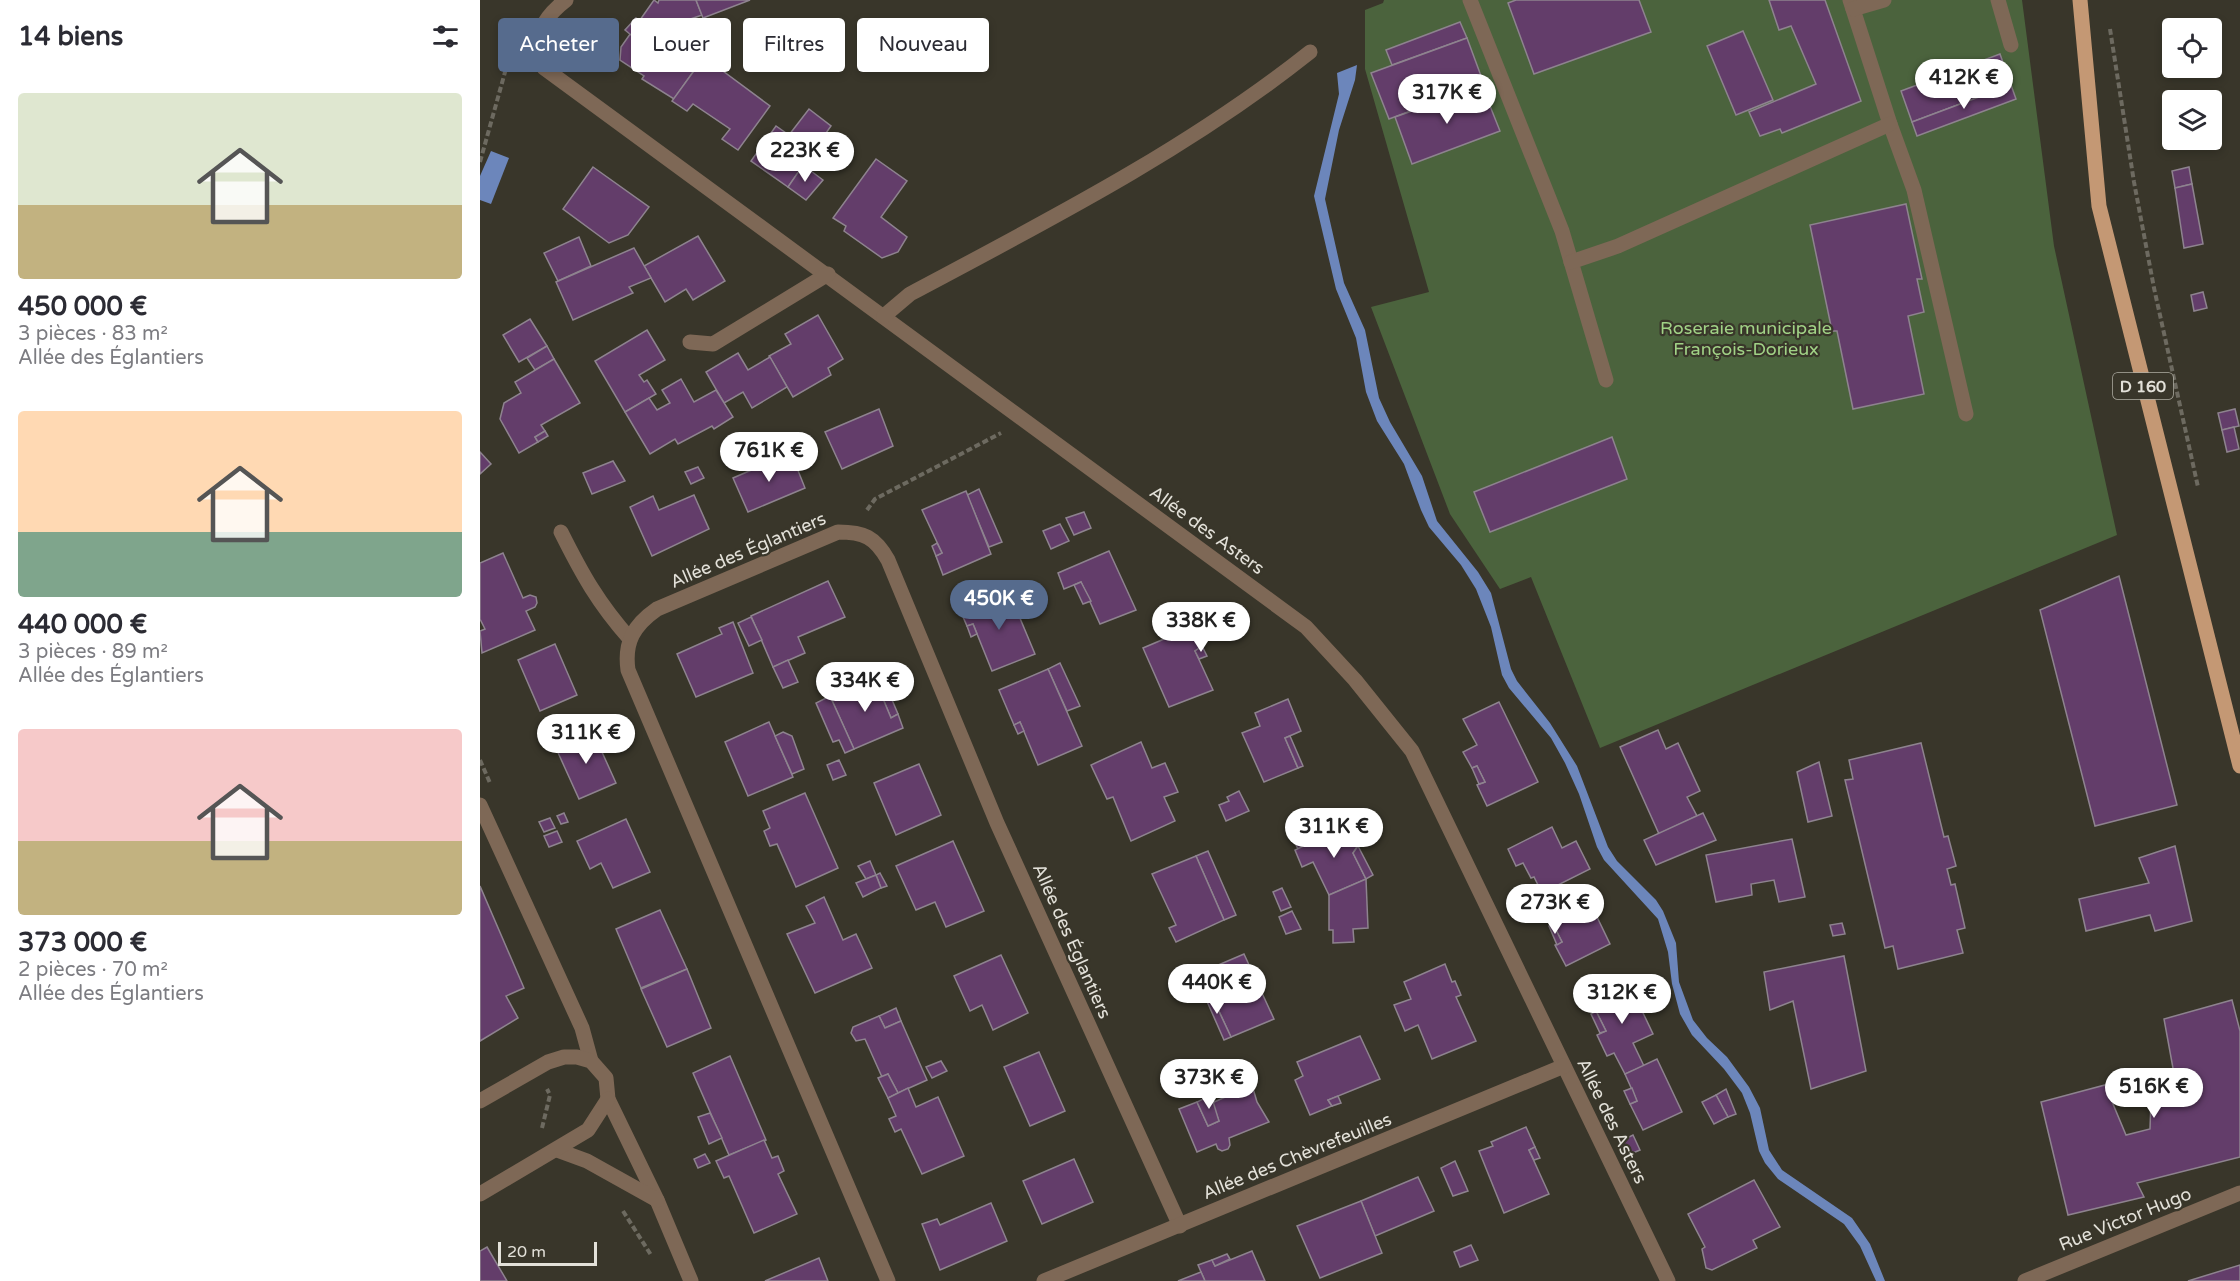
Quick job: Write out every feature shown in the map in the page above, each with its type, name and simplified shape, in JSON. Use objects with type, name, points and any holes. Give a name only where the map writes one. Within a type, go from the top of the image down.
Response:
[{"type":"main road","name":"D 160","points":[[2080,0],[2098,206],[2240,766]]},
{"type":"street","name":"Allée des Asters","points":[[566,0],[542,25],[538,37],[537,49],[544,68],[828,274],[1306,627],[1329,649],[1412,751],[1668,1281]]},
{"type":"street","points":[[1470,0],[1562,231],[1606,380]]},
{"type":"street","points":[[1884,0],[1852,4],[1890,124],[1914,190],[1966,414]]},
{"type":"street","points":[[1998,0],[2011,45]]},
{"type":"street","points":[[884,316],[910,294],[1113,183],[1195,133],[1267,86],[1310,52]]},
{"type":"street","points":[[1571,262],[1618,246],[1890,124]]},
{"type":"street","points":[[690,342],[713,344],[828,274]]},
{"type":"street","points":[[561,532],[591,590],[609,616],[630,639],[625,653],[628,670],[888,1281]]},
{"type":"street","name":"Allée des Églantiers","points":[[630,639],[646,617],[657,609],[838,532],[853,532],[867,536],[880,546],[888,560],[1002,833],[1180,1226]]},
{"type":"street","points":[[480,805],[582,1028],[591,1061],[606,1078],[608,1099],[657,1200],[691,1281]]},
{"type":"street","points":[[480,1101],[548,1062],[564,1057],[578,1057],[591,1061]]},
{"type":"street","name":"Allée des Chèvrefeuilles","points":[[1044,1281],[1564,1066]]},
{"type":"street","points":[[480,1194],[588,1130],[608,1099]]},
{"type":"street","points":[[557,1150],[587,1161],[657,1200]]},
{"type":"street","name":"Rue Victor Hugo","points":[[2025,1281],[2240,1193]]},
{"type":"path","points":[[2108,23],[2154,288],[2199,489]]},
{"type":"path","points":[[480,162],[505,72]]},
{"type":"path","points":[[867,510],[875,499],[1005,432]]},
{"type":"path","points":[[539,1138],[550,1095],[545,1086]]},
{"type":"path","points":[[620,1207],[655,1263]]},
{"type":"green space","name":"Roseraie municipale François-Dorieux","points":[[1384,0],[2022,0],[2054,246],[2117,535],[1600,748],[1531,577],[1500,589],[1450,514],[1371,307],[1429,292],[1365,69],[1365,10],[1383,3]]},
{"type":"water","points":[[1357,65],[1355,80],[1339,130],[1325,199],[1344,283],[1365,330],[1379,398],[1390,422],[1422,476],[1437,521],[1478,572],[1491,593],[1511,669],[1517,681],[1550,723],[1577,766],[1608,847],[1617,861],[1656,900],[1663,911],[1676,943],[1679,982],[1693,1020],[1707,1038],[1727,1057],[1749,1087],[1760,1108],[1769,1150],[1782,1170],[1852,1218],[1870,1244],[1885,1281],[1876,1281],[1860,1246],[1844,1224],[1778,1179],[1765,1163],[1759,1151],[1750,1113],[1742,1093],[1724,1069],[1692,1035],[1680,1014],[1672,984],[1668,952],[1658,919],[1604,860],[1565,763],[1551,738],[1509,688],[1502,675],[1491,627],[1476,589],[1461,565],[1429,527],[1404,464],[1377,421],[1366,392],[1356,338],[1336,289],[1314,196],[1339,94],[1337,73]]},
{"type":"water","points":[[491,151],[509,158],[491,204],[480,200],[480,176]]},
{"type":"building","points":[[654,0],[658,3],[659,0],[696,0],[702,15],[694,18],[641,18]]},
{"type":"building","points":[[696,0],[750,0],[703,18]]},
{"type":"building","points":[[1516,0],[1639,0],[1651,32],[1534,74],[1508,3]]},
{"type":"building","points":[[1769,0],[1825,0],[1861,101],[1782,133],[1780,129],[1760,136],[1749,112],[1816,84],[1791,26],[1779,30]]},
{"type":"building","points":[[1460,22],[1467,38],[1392,65],[1386,50]]},
{"type":"building","points":[[631,23],[631,35],[625,30]]},
{"type":"building","points":[[1743,31],[1773,100],[1736,115],[1707,46]]},
{"type":"building","points":[[631,33],[631,67],[620,60],[621,47]]},
{"type":"building","points":[[1467,38],[1484,84],[1389,119],[1371,73]]},
{"type":"building","points":[[2000,54],[2011,85],[1912,122],[1901,91]]},
{"type":"building","points":[[638,72],[693,72],[674,99],[642,79],[644,76]]},
{"type":"building","points":[[693,72],[724,72],[770,106],[738,150],[722,139],[730,129],[693,104],[687,111],[672,101]]},
{"type":"building","points":[[2011,85],[2016,99],[1917,136],[1912,122]]},
{"type":"building","points":[[1482,86],[1500,131],[1412,164],[1395,117]]},
{"type":"building","points":[[809,109],[831,126],[788,187],[751,161],[776,126],[789,135]]},
{"type":"building","points":[[876,159],[907,181],[881,217],[907,237],[898,252],[882,258],[844,231],[846,226],[833,218]]},
{"type":"building","points":[[803,165],[823,180],[806,200],[788,187]]},
{"type":"building","points":[[593,167],[649,207],[628,235],[609,243],[563,209]]},
{"type":"building","points":[[2189,167],[2192,184],[2175,188],[2172,171]]},
{"type":"building","points":[[2192,184],[2203,244],[2184,248],[2175,188]]},
{"type":"building","points":[[1906,204],[1922,279],[1917,279],[1924,312],[1908,316],[1924,394],[1853,409],[1837,331],[1832,331],[1810,225]]},
{"type":"building","points":[[698,236],[725,281],[693,300],[686,289],[665,302],[644,266]]},
{"type":"building","points":[[579,237],[591,266],[558,281],[544,253]]},
{"type":"building","points":[[634,248],[651,278],[629,287],[633,293],[573,320],[556,282]]},
{"type":"building","points":[[2203,292],[2207,308],[2194,311],[2191,295]]},
{"type":"building","points":[[818,315],[843,359],[828,368],[831,375],[793,397],[769,356],[791,344],[785,334]]},
{"type":"building","points":[[530,319],[547,346],[519,362],[503,335]]},
{"type":"building","points":[[647,330],[665,360],[639,375],[644,382],[647,380],[656,394],[625,412],[595,361]]},
{"type":"building","points":[[547,346],[554,359],[535,370],[527,358]]},
{"type":"building","points":[[738,353],[748,370],[770,357],[787,387],[752,408],[743,392],[724,403],[706,372]]},
{"type":"building","points":[[554,359],[580,403],[541,425],[545,431],[535,437],[538,442],[519,453],[500,419],[504,403],[521,393],[515,382]]},
{"type":"building","points":[[681,379],[694,402],[716,390],[733,417],[714,429],[712,426],[678,444],[675,439],[650,454],[625,412],[649,398],[657,410],[670,403],[662,390]]},
{"type":"building","points":[[879,409],[893,446],[842,469],[825,432]]},
{"type":"building","points":[[2235,409],[2239,426],[2222,430],[2218,413]]},
{"type":"building","points":[[2234,427],[2239,449],[2227,452],[2222,430]]},
{"type":"building","points":[[545,431],[548,436],[538,442],[535,437]]},
{"type":"building","points":[[1612,437],[1627,479],[1490,532],[1474,492]]},
{"type":"building","points":[[788,445],[791,453],[768,463],[764,455]]},
{"type":"building","points":[[480,452],[491,464],[480,474]]},
{"type":"building","points":[[791,453],[805,488],[748,512],[733,478]]},
{"type":"building","points":[[613,461],[625,481],[592,494],[583,473]]},
{"type":"building","points":[[698,467],[704,478],[691,484],[685,472]]},
{"type":"building","points":[[979,489],[1002,542],[989,547],[967,495]]},
{"type":"building","points":[[966,491],[991,554],[943,575],[936,556],[942,553],[922,510]]},
{"type":"building","points":[[694,495],[709,529],[652,556],[630,507],[653,496],[659,510]]},
{"type":"building","points":[[1084,512],[1091,528],[1074,535],[1066,518]]},
{"type":"building","points":[[1060,524],[1069,541],[1051,549],[1043,531]]},
{"type":"building","points":[[937,543],[942,553],[936,556],[932,546]]},
{"type":"building","points":[[1109,551],[1136,610],[1100,624],[1081,582],[1064,589],[1058,573]]},
{"type":"building","points":[[503,553],[523,598],[530,595],[536,597],[535,607],[526,611],[535,630],[482,653],[480,631],[485,629],[480,619],[480,563]]},
{"type":"building","points":[[2119,576],[2177,805],[2095,826],[2040,610]]},
{"type":"building","points":[[828,581],[845,617],[798,637],[805,653],[773,667],[751,616]]},
{"type":"building","points":[[1081,582],[1091,601],[1083,604],[1074,585]]},
{"type":"building","points":[[1009,592],[1035,654],[992,671],[973,624],[967,626],[960,610],[994,595],[996,599]]},
{"type":"building","points":[[751,617],[762,640],[749,646],[738,623]]},
{"type":"building","points":[[733,622],[753,673],[696,697],[677,654],[722,634],[719,628]]},
{"type":"building","points":[[973,624],[977,634],[971,637],[967,626]]},
{"type":"building","points":[[1190,628],[1200,649],[1195,651],[1213,690],[1169,707],[1143,648]]},
{"type":"building","points":[[555,644],[577,695],[540,711],[518,660]]},
{"type":"building","points":[[1202,646],[1207,656],[1199,659],[1195,651]]},
{"type":"building","points":[[788,660],[798,682],[783,688],[773,667]]},
{"type":"building","points":[[1060,663],[1080,706],[1067,711],[1048,669]]},
{"type":"building","points":[[1048,669],[1082,746],[1038,765],[1020,722],[1014,725],[999,690]]},
{"type":"building","points":[[881,674],[898,714],[891,718],[874,677]]},
{"type":"building","points":[[874,677],[891,718],[898,714],[903,728],[854,749],[830,696]]},
{"type":"building","points":[[830,696],[854,749],[845,753],[839,740],[833,742],[816,703]]},
{"type":"building","points":[[1288,699],[1301,731],[1285,738],[1298,768],[1264,782],[1242,733],[1260,726],[1255,713]]},
{"type":"building","points":[[1499,702],[1538,782],[1487,806],[1477,785],[1485,782],[1477,766],[1472,768],[1463,752],[1477,745],[1463,719]]},
{"type":"building","points":[[769,722],[793,777],[748,796],[725,742]]},
{"type":"building","points":[[1020,722],[1024,731],[1018,734],[1014,725]]},
{"type":"building","points":[[592,730],[616,783],[579,799],[555,746]]},
{"type":"building","points":[[1658,730],[1666,749],[1678,743],[1700,791],[1687,797],[1697,816],[1659,834],[1620,747]]},
{"type":"building","points":[[783,732],[792,736],[804,769],[792,774],[775,736]]},
{"type":"building","points":[[1290,736],[1303,766],[1298,768],[1285,738]]},
{"type":"building","points":[[1141,742],[1152,768],[1165,763],[1178,792],[1164,797],[1175,821],[1131,841],[1113,797],[1107,799],[1091,765]]},
{"type":"building","points":[[1921,743],[1944,837],[1948,836],[1956,866],[1947,869],[1951,885],[1955,884],[1965,928],[1957,930],[1963,953],[1898,969],[1893,946],[1885,948],[1845,780],[1853,779],[1849,760]]},
{"type":"building","points":[[839,760],[846,775],[833,780],[827,765]]},
{"type":"building","points":[[1819,762],[1832,816],[1808,822],[1797,772]]},
{"type":"building","points":[[919,764],[941,815],[896,835],[874,783]]},
{"type":"building","points":[[1477,766],[1485,782],[1479,784],[1472,768]]},
{"type":"building","points":[[1239,791],[1249,811],[1226,821],[1219,805],[1229,801],[1227,797]]},
{"type":"building","points":[[805,793],[838,868],[796,887],[777,844],[770,846],[764,831],[770,828],[763,811]]},
{"type":"building","points":[[564,813],[568,822],[561,824],[557,816]]},
{"type":"building","points":[[1703,813],[1716,840],[1656,865],[1644,840]]},
{"type":"building","points":[[550,818],[555,828],[544,832],[539,822]]},
{"type":"building","points":[[626,819],[650,872],[613,888],[601,863],[590,869],[577,841]]},
{"type":"building","points":[[1320,823],[1327,836],[1298,849],[1291,835]]},
{"type":"building","points":[[1346,826],[1355,830],[1360,837],[1360,842],[1353,853],[1366,879],[1329,895],[1313,862],[1302,867],[1295,850]]},
{"type":"building","points":[[1552,827],[1562,848],[1576,841],[1590,869],[1542,893],[1534,877],[1531,878],[1523,863],[1516,866],[1508,849]]},
{"type":"building","points":[[557,831],[562,842],[549,847],[544,836]]},
{"type":"building","points":[[1792,839],[1805,897],[1779,902],[1774,880],[1751,884],[1752,895],[1716,902],[1706,855]]},
{"type":"building","points":[[953,841],[984,911],[946,927],[935,902],[916,910],[896,866]]},
{"type":"building","points":[[1358,846],[1373,875],[1366,879],[1353,853]]},
{"type":"building","points":[[2175,846],[2192,921],[2155,931],[2150,915],[2086,931],[2079,899],[2149,883],[2139,858]]},
{"type":"building","points":[[1208,851],[1236,915],[1224,920],[1196,856]]},
{"type":"building","points":[[1196,856],[1224,920],[1176,942],[1169,928],[1176,925],[1152,874]]},
{"type":"building","points":[[870,861],[876,875],[866,879],[858,866]]},
{"type":"building","points":[[880,873],[887,886],[881,888],[876,875]]},
{"type":"building","points":[[876,875],[881,888],[863,897],[856,883]]},
{"type":"building","points":[[1366,879],[1368,928],[1353,929],[1354,942],[1333,943],[1333,930],[1329,930],[1329,895]]},
{"type":"building","points":[[480,886],[524,988],[506,996],[518,1018],[480,1041]]},
{"type":"building","points":[[1282,888],[1291,907],[1281,911],[1273,892]]},
{"type":"building","points":[[1584,890],[1610,944],[1566,966],[1555,945],[1562,942],[1545,909]]},
{"type":"building","points":[[824,897],[843,940],[856,934],[872,968],[815,993],[787,934],[815,923],[806,906]]},
{"type":"building","points":[[660,910],[687,969],[641,988],[616,929]]},
{"type":"building","points":[[1292,911],[1301,929],[1286,934],[1279,917]]},
{"type":"building","points":[[1842,923],[1845,934],[1833,936],[1830,925]]},
{"type":"building","points":[[1553,924],[1562,942],[1557,945],[1549,926]]},
{"type":"building","points":[[1244,954],[1274,1019],[1231,1037],[1208,988],[1202,990],[1195,975]]},
{"type":"building","points":[[1001,955],[1028,1013],[993,1030],[982,1005],[970,1011],[954,976]]},
{"type":"building","points":[[1844,956],[1866,1071],[1811,1089],[1793,1001],[1770,1010],[1764,972]]},
{"type":"building","points":[[1445,964],[1452,982],[1455,981],[1461,995],[1456,997],[1476,1041],[1432,1059],[1418,1025],[1405,1031],[1394,1005],[1411,999],[1404,982]]},
{"type":"building","points":[[687,969],[711,1028],[667,1047],[641,989]]},
{"type":"building","points":[[1627,979],[1653,1034],[1633,1043],[1644,1066],[1625,1074],[1614,1053],[1607,1056],[1597,1035],[1606,1031],[1596,1011],[1601,1008],[1593,996]]},
{"type":"building","points":[[1208,988],[1231,1037],[1224,1040],[1202,990]]},
{"type":"building","points":[[2232,1000],[2240,1031],[2240,1157],[2137,1183],[2144,1197],[2068,1215],[2041,1102],[2105,1085],[2126,1135],[2150,1129],[2151,1099],[2179,1101],[2164,1019]]},
{"type":"building","points":[[896,1008],[901,1021],[885,1028],[879,1016]]},
{"type":"building","points":[[1596,1011],[1606,1031],[1600,1033],[1591,1014]]},
{"type":"building","points":[[879,1016],[885,1028],[901,1021],[927,1080],[898,1093],[888,1074],[882,1077],[865,1039],[856,1041],[851,1033],[853,1027]]},
{"type":"building","points":[[1360,1036],[1380,1079],[1328,1100],[1332,1106],[1310,1115],[1295,1080],[1303,1076],[1297,1062]]},
{"type":"building","points":[[1039,1052],[1065,1111],[1030,1126],[1004,1067]]},
{"type":"building","points":[[730,1056],[766,1140],[729,1155],[693,1073]]},
{"type":"building","points":[[1657,1059],[1682,1112],[1643,1130],[1630,1104],[1637,1101],[1625,1074]]},
{"type":"building","points":[[941,1061],[947,1071],[932,1078],[926,1067]]},
{"type":"building","points":[[888,1074],[898,1093],[888,1098],[878,1078]]},
{"type":"building","points":[[1252,1085],[1257,1102],[1269,1122],[1229,1138],[1228,1149],[1222,1151],[1216,1144],[1197,1152],[1179,1109],[1197,1102],[1208,1126],[1219,1121],[1212,1103]]},
{"type":"building","points":[[908,1088],[916,1107],[938,1097],[964,1156],[922,1174],[901,1129],[895,1132],[889,1119],[896,1116],[888,1098]]},
{"type":"building","points":[[1632,1088],[1637,1101],[1630,1104],[1624,1091]]},
{"type":"building","points":[[1726,1089],[1736,1114],[1728,1117],[1716,1095]]},
{"type":"building","points":[[1211,1095],[1219,1121],[1208,1126],[1197,1102]]},
{"type":"building","points":[[1716,1095],[1728,1117],[1714,1124],[1702,1102]]},
{"type":"building","points":[[1338,1096],[1341,1103],[1332,1106],[1328,1100]]},
{"type":"building","points":[[710,1113],[722,1138],[709,1144],[698,1117]]},
{"type":"building","points":[[1526,1127],[1535,1147],[1529,1150],[1549,1194],[1504,1213],[1479,1151],[1493,1146],[1491,1142]]},
{"type":"building","points":[[1633,1135],[1640,1150],[1628,1155],[1621,1141]]},
{"type":"building","points":[[764,1140],[772,1158],[778,1156],[784,1171],[778,1174],[797,1214],[754,1233],[729,1176],[724,1178],[716,1161]]},
{"type":"building","points":[[1535,1147],[1540,1158],[1534,1160],[1529,1150]]},
{"type":"building","points":[[705,1154],[710,1163],[698,1168],[694,1159]]},
{"type":"building","points":[[1074,1159],[1093,1202],[1042,1224],[1023,1181]]},
{"type":"building","points":[[1455,1161],[1468,1191],[1453,1196],[1441,1168]]},
{"type":"building","points":[[1418,1177],[1434,1211],[1375,1236],[1361,1201]]},
{"type":"building","points":[[1754,1180],[1780,1227],[1753,1240],[1757,1248],[1712,1270],[1706,1268],[1702,1249],[1705,1247],[1688,1214]]},
{"type":"building","points":[[1361,1201],[1382,1253],[1320,1278],[1297,1226]]},
{"type":"building","points":[[991,1203],[1007,1241],[940,1270],[922,1224],[937,1219],[940,1225]]},
{"type":"building","points":[[1471,1245],[1478,1260],[1460,1267],[1454,1252]]},
{"type":"building","points":[[487,1247],[507,1281],[480,1281],[480,1251]]},
{"type":"building","points":[[1252,1251],[1265,1281],[1205,1281],[1198,1265],[1212,1260],[1215,1266]]},
{"type":"building","points":[[1227,1254],[1230,1259],[1215,1266],[1212,1260]]},
{"type":"building","points":[[819,1258],[828,1281],[765,1281]]},
{"type":"building","points":[[2240,1265],[2240,1281],[2188,1281]]},
{"type":"building","points":[[1201,1272],[1205,1281],[1178,1281]]}]
